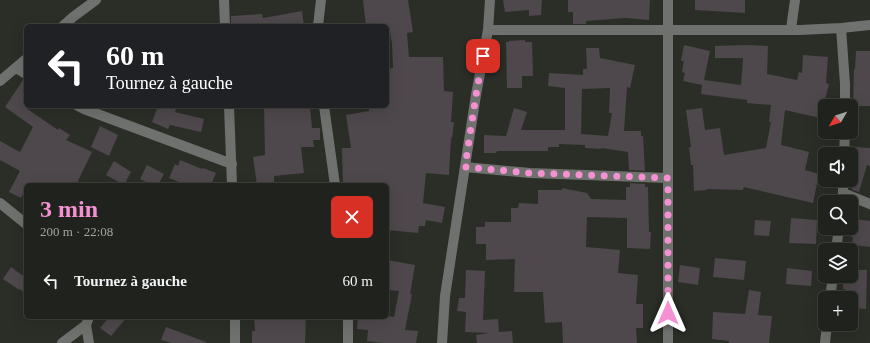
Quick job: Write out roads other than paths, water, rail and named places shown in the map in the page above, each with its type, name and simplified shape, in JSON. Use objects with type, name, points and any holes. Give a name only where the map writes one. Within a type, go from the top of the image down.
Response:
[{"type":"street","points":[[65,24],[96,0]]},
{"type":"street","points":[[224,0],[225,24]]},
{"type":"street","points":[[318,24],[321,0]]},
{"type":"street","points":[[442,343],[445,296],[476,95],[488,30],[490,0]]},
{"type":"street","points":[[668,0],[668,343]]},
{"type":"street","points":[[791,30],[795,0]]},
{"type":"street","points":[[488,30],[791,30],[870,25]]},
{"type":"street","points":[[841,28],[845,99]]},
{"type":"street","points":[[0,81],[24,61]]},
{"type":"street","points":[[16,68],[24,73]]},
{"type":"street","points":[[82,108],[232,164]]},
{"type":"street","points":[[229,108],[232,183]]},
{"type":"street","points":[[324,108],[335,183]]},
{"type":"street","points":[[465,167],[530,173],[668,178]]},
{"type":"street","points":[[858,201],[870,204]]},
{"type":"street","points":[[0,204],[24,222]]},
{"type":"street","points":[[235,319],[235,343]]},
{"type":"street","points":[[348,319],[348,343]]},
{"type":"street","points":[[62,343],[88,321]]},
{"type":"street","points":[[88,321],[89,343]]},
{"type":"street","points":[[825,343],[826,331]]}]
